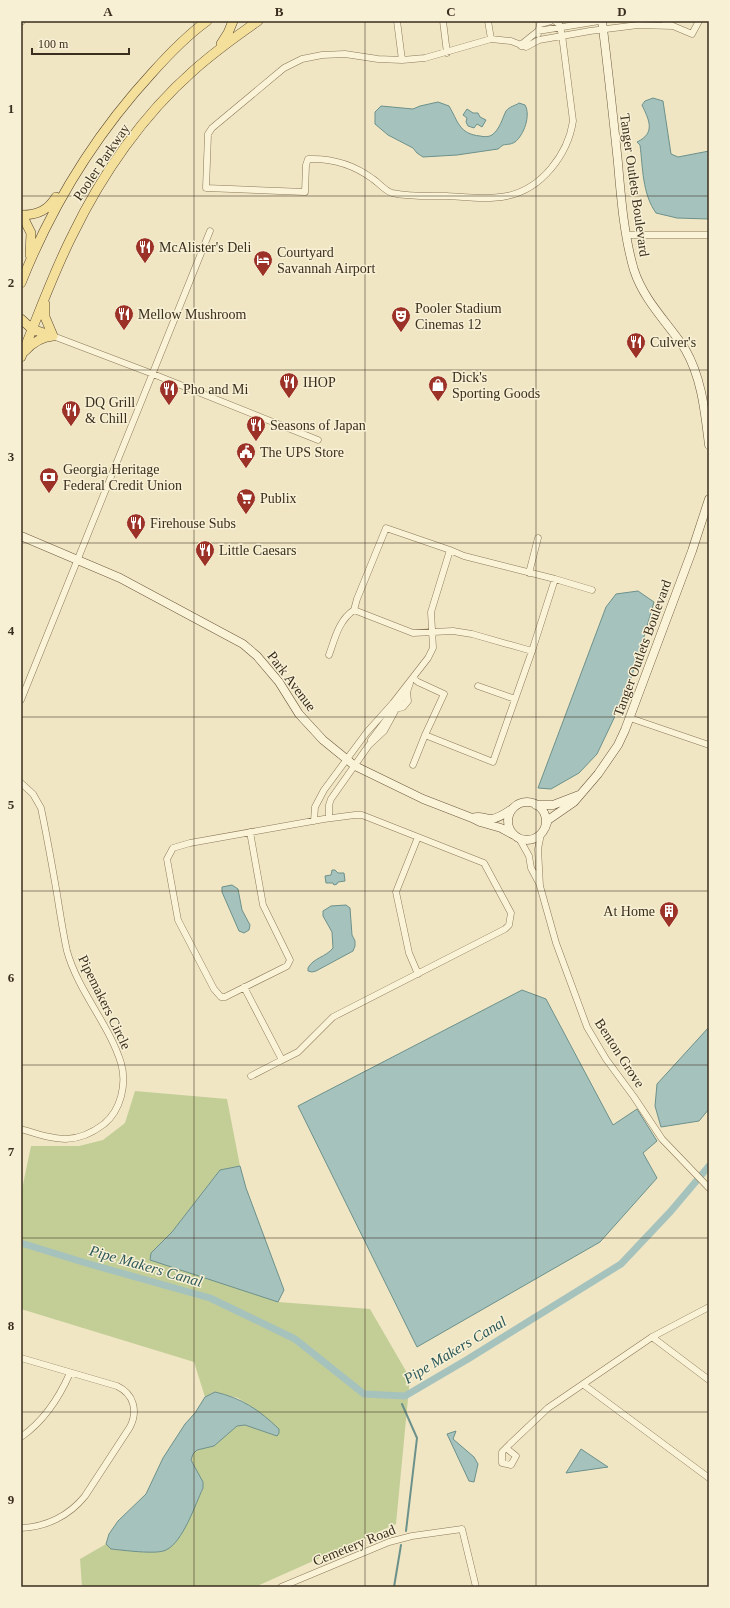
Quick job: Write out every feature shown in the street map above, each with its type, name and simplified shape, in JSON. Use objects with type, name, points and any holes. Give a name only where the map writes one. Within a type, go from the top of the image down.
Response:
[{"type":"main road","name":"Pooler Parkway","points":[[21,283],[52,214],[81,164],[128,99],[171,53],[196,29],[207,21]]},
{"type":"main road","points":[[218,49],[228,33],[232,21]]},
{"type":"main road","name":"Pooler Parkway","points":[[21,356],[72,234],[109,170],[153,112],[191,72],[218,49],[258,21]]},
{"type":"main road","points":[[28,265],[31,246],[31,233],[22,215],[36,214],[44,211],[52,203],[68,176],[81,164]]},
{"type":"main road","points":[[46,295],[45,317],[53,336]]},
{"type":"main road","points":[[21,319],[32,329],[53,336]]},
{"type":"main road","points":[[21,356],[29,346],[37,340],[53,336]]},
{"type":"street","points":[[196,29],[202,21]]},
{"type":"street","points":[[397,21],[402,60]]},
{"type":"street","points":[[443,21],[446,53]]},
{"type":"street","points":[[488,21],[490,39]]},
{"type":"street","points":[[539,40],[538,31],[540,24],[551,21]]},
{"type":"street","points":[[555,21],[561,27],[562,35],[573,120],[571,132],[568,143],[552,168],[533,184],[522,190],[508,196],[489,197],[405,195],[390,192],[358,168],[342,162],[314,159],[308,159],[306,165],[305,192],[206,188],[208,134],[212,128],[284,68],[302,59],[322,54],[345,54],[378,59],[402,60],[426,58],[490,39],[511,41],[526,47],[539,40],[562,35],[601,24]]},
{"type":"street","points":[[665,21],[692,34],[699,21]]},
{"type":"street","points":[[521,46],[538,31],[561,27],[601,24],[673,26]]},
{"type":"street","name":"Tanger Outlets Boulevard","points":[[601,24],[622,202],[631,259],[639,283],[652,305],[685,350],[690,361],[704,403],[709,445]]},
{"type":"street","points":[[21,700],[210,231]]},
{"type":"street","points":[[627,235],[709,236]]},
{"type":"street","points":[[53,336],[318,440]]},
{"type":"street","name":"Tanger Outlets Boulevard","points":[[543,831],[548,820],[574,802],[608,760],[618,745],[630,718],[692,551],[709,500]]},
{"type":"street","points":[[329,655],[339,627],[346,615],[354,610],[357,599],[386,528],[464,556],[592,590]]},
{"type":"street","name":"Park Avenue","points":[[21,536],[120,578],[243,644],[257,656],[279,682],[299,714],[323,740],[355,766],[423,799],[480,822],[501,828],[516,836]]},
{"type":"street","points":[[529,573],[538,538]]},
{"type":"street","points":[[314,821],[315,808],[318,799],[367,732],[393,703],[428,658],[433,648],[431,612],[450,550]]},
{"type":"street","points":[[425,735],[493,762],[532,652],[555,579]]},
{"type":"street","points":[[354,610],[413,633],[453,631],[472,634],[532,652]]},
{"type":"street","points":[[329,818],[328,812],[331,799],[369,745],[384,731],[396,710],[403,707],[408,701],[407,692],[412,679]]},
{"type":"street","points":[[412,679],[444,694],[425,735],[413,766]]},
{"type":"street","points":[[478,686],[515,700]]},
{"type":"street","points":[[630,718],[709,745]]},
{"type":"street","name":"Pipemakers Circle","points":[[21,783],[34,794],[41,808],[68,952],[78,977],[118,1055],[123,1073],[123,1084],[120,1100],[113,1114],[106,1122],[87,1135],[76,1139],[52,1138],[21,1129]]},
{"type":"street","points":[[536,805],[545,814],[546,821],[543,831],[535,839],[528,840],[516,836],[510,829],[508,822],[510,814],[514,808],[520,804],[527,802],[536,805],[553,805],[579,795]]},
{"type":"street","name":"Park Avenue","points":[[472,818],[479,816],[492,819],[503,815],[514,808]]},
{"type":"street","points":[[250,832],[263,905],[290,960],[287,966],[224,997],[221,997],[214,989],[178,920],[167,860],[173,848],[179,845],[250,832],[314,821],[329,818],[362,815],[484,863],[511,913],[509,925],[505,929],[333,1017],[298,1052],[251,1076]]},
{"type":"street","name":"Benton Grove","points":[[540,886],[538,849],[543,831]]},
{"type":"street","name":"Benton Grove","points":[[516,836],[529,856],[531,868],[540,886],[556,943],[587,1027],[606,1059],[662,1139],[709,1188]]},
{"type":"street","points":[[418,837],[396,892],[409,953],[418,974]]},
{"type":"street","points":[[244,987],[282,1060]]},
{"type":"street","points":[[506,1448],[548,1408],[584,1385],[652,1337],[709,1307]]},
{"type":"street","points":[[652,1337],[709,1380]]},
{"type":"street","points":[[21,1358],[117,1386],[124,1390],[130,1397],[133,1404],[133,1419],[78,1504],[68,1512],[52,1521],[32,1527],[21,1528]]},
{"type":"street","points":[[21,1437],[38,1424],[49,1411],[62,1392],[70,1373]]},
{"type":"street","points":[[584,1385],[709,1478]]},
{"type":"street","name":"Cemetery Road","points":[[281,1587],[390,1541],[462,1528],[476,1587]]},
{"type":"green space","points":[[135,1091],[227,1099],[240,1166],[220,1170],[172,1232],[151,1253],[278,1302],[370,1309],[410,1378],[396,1524],[255,1587],[82,1587],[80,1559],[106,1544],[111,1549],[154,1552],[190,1517],[203,1488],[203,1482],[191,1460],[193,1454],[197,1450],[214,1446],[237,1426],[245,1425],[277,1436],[271,1422],[238,1398],[215,1392],[205,1397],[194,1362],[21,1309],[21,1194],[31,1146],[79,1146],[103,1140],[125,1123]]},
{"type":"water","points":[[653,98],[663,101],[671,154],[678,157],[709,151],[709,219],[677,218],[656,213],[651,205],[644,180],[640,145],[637,142],[647,135],[649,130],[649,121],[642,105],[645,101]]},
{"type":"water","points":[[438,102],[449,106],[463,130],[473,135],[485,137],[495,133],[506,111],[519,103],[525,105],[527,109],[526,125],[521,135],[515,142],[503,145],[498,149],[457,155],[423,157],[413,148],[388,135],[375,124],[375,112],[381,106],[413,109]]},
{"type":"water","points":[[467,109],[473,113],[478,113],[480,117],[486,120],[482,127],[477,124],[474,128],[468,126],[466,122],[467,118],[463,115]]},
{"type":"water","points":[[638,591],[654,602],[626,693],[597,754],[579,773],[551,789],[538,788],[606,607],[616,594]]},
{"type":"water","points":[[332,870],[335,870],[338,873],[344,873],[345,881],[338,882],[334,885],[333,883],[326,883],[325,876],[331,875]]},
{"type":"water","points":[[232,885],[238,889],[242,910],[250,925],[249,930],[244,933],[239,931],[222,892],[222,887]]},
{"type":"water","points":[[346,905],[350,908],[352,935],[355,941],[353,951],[316,971],[308,971],[308,968],[313,962],[327,954],[333,948],[332,932],[323,916],[323,911],[331,906]]},
{"type":"water","points":[[522,990],[546,999],[613,1125],[637,1109],[657,1141],[643,1153],[657,1178],[600,1242],[417,1347],[298,1106]]},
{"type":"water","points":[[709,1027],[709,1109],[699,1121],[661,1127],[655,1106],[657,1084]]},
{"type":"water","points":[[240,1166],[246,1188],[284,1290],[278,1302],[150,1260],[151,1253],[172,1232],[220,1170]]},
{"type":"water","points":[[215,1392],[242,1401],[250,1406],[279,1429],[279,1433],[277,1436],[245,1425],[237,1426],[214,1446],[197,1450],[193,1454],[191,1460],[203,1482],[203,1488],[188,1522],[172,1546],[166,1550],[155,1552],[111,1549],[106,1544],[109,1534],[118,1521],[146,1494],[163,1458],[185,1424],[195,1413],[205,1397]]},
{"type":"water","points":[[456,1431],[453,1439],[474,1457],[478,1464],[474,1482],[469,1481],[447,1434]]},
{"type":"water","points":[[581,1449],[608,1467],[566,1473]]},
{"type":"waterway","name":"Pipe Makers Canal","points":[[21,1243],[210,1298],[295,1339],[364,1394],[405,1396],[468,1359],[621,1264],[671,1211],[709,1166]]},
{"type":"waterway","points":[[402,1404],[417,1438],[406,1531]]},
{"type":"waterway","points":[[394,1587],[401,1545]]},
{"type":"place","name":"McAlister's Deli","points":[[145,264]]},
{"type":"place","name":"Courtyard Savannah Airport","points":[[263,277]]},
{"type":"place","name":"Mellow Mushroom","points":[[124,331]]},
{"type":"place","name":"Pooler Stadium Cinemas 12","points":[[401,333]]},
{"type":"place","name":"Culver's","points":[[636,359]]},
{"type":"place","name":"IHOP","points":[[289,399]]},
{"type":"place","name":"Dick's Sporting Goods","points":[[438,402]]},
{"type":"place","name":"Pho and Mi","points":[[169,406]]},
{"type":"place","name":"DQ Grill & Chill","points":[[71,427]]},
{"type":"place","name":"Seasons of Japan","points":[[256,442]]},
{"type":"place","name":"The UPS Store","points":[[246,469]]},
{"type":"place","name":"Georgia Heritage Federal Credit Union","points":[[49,494]]},
{"type":"place","name":"Publix","points":[[246,515]]},
{"type":"place","name":"Firehouse Subs","points":[[136,540]]},
{"type":"place","name":"Little Caesars","points":[[205,567]]},
{"type":"place","name":"At Home","points":[[669,928]]}]
